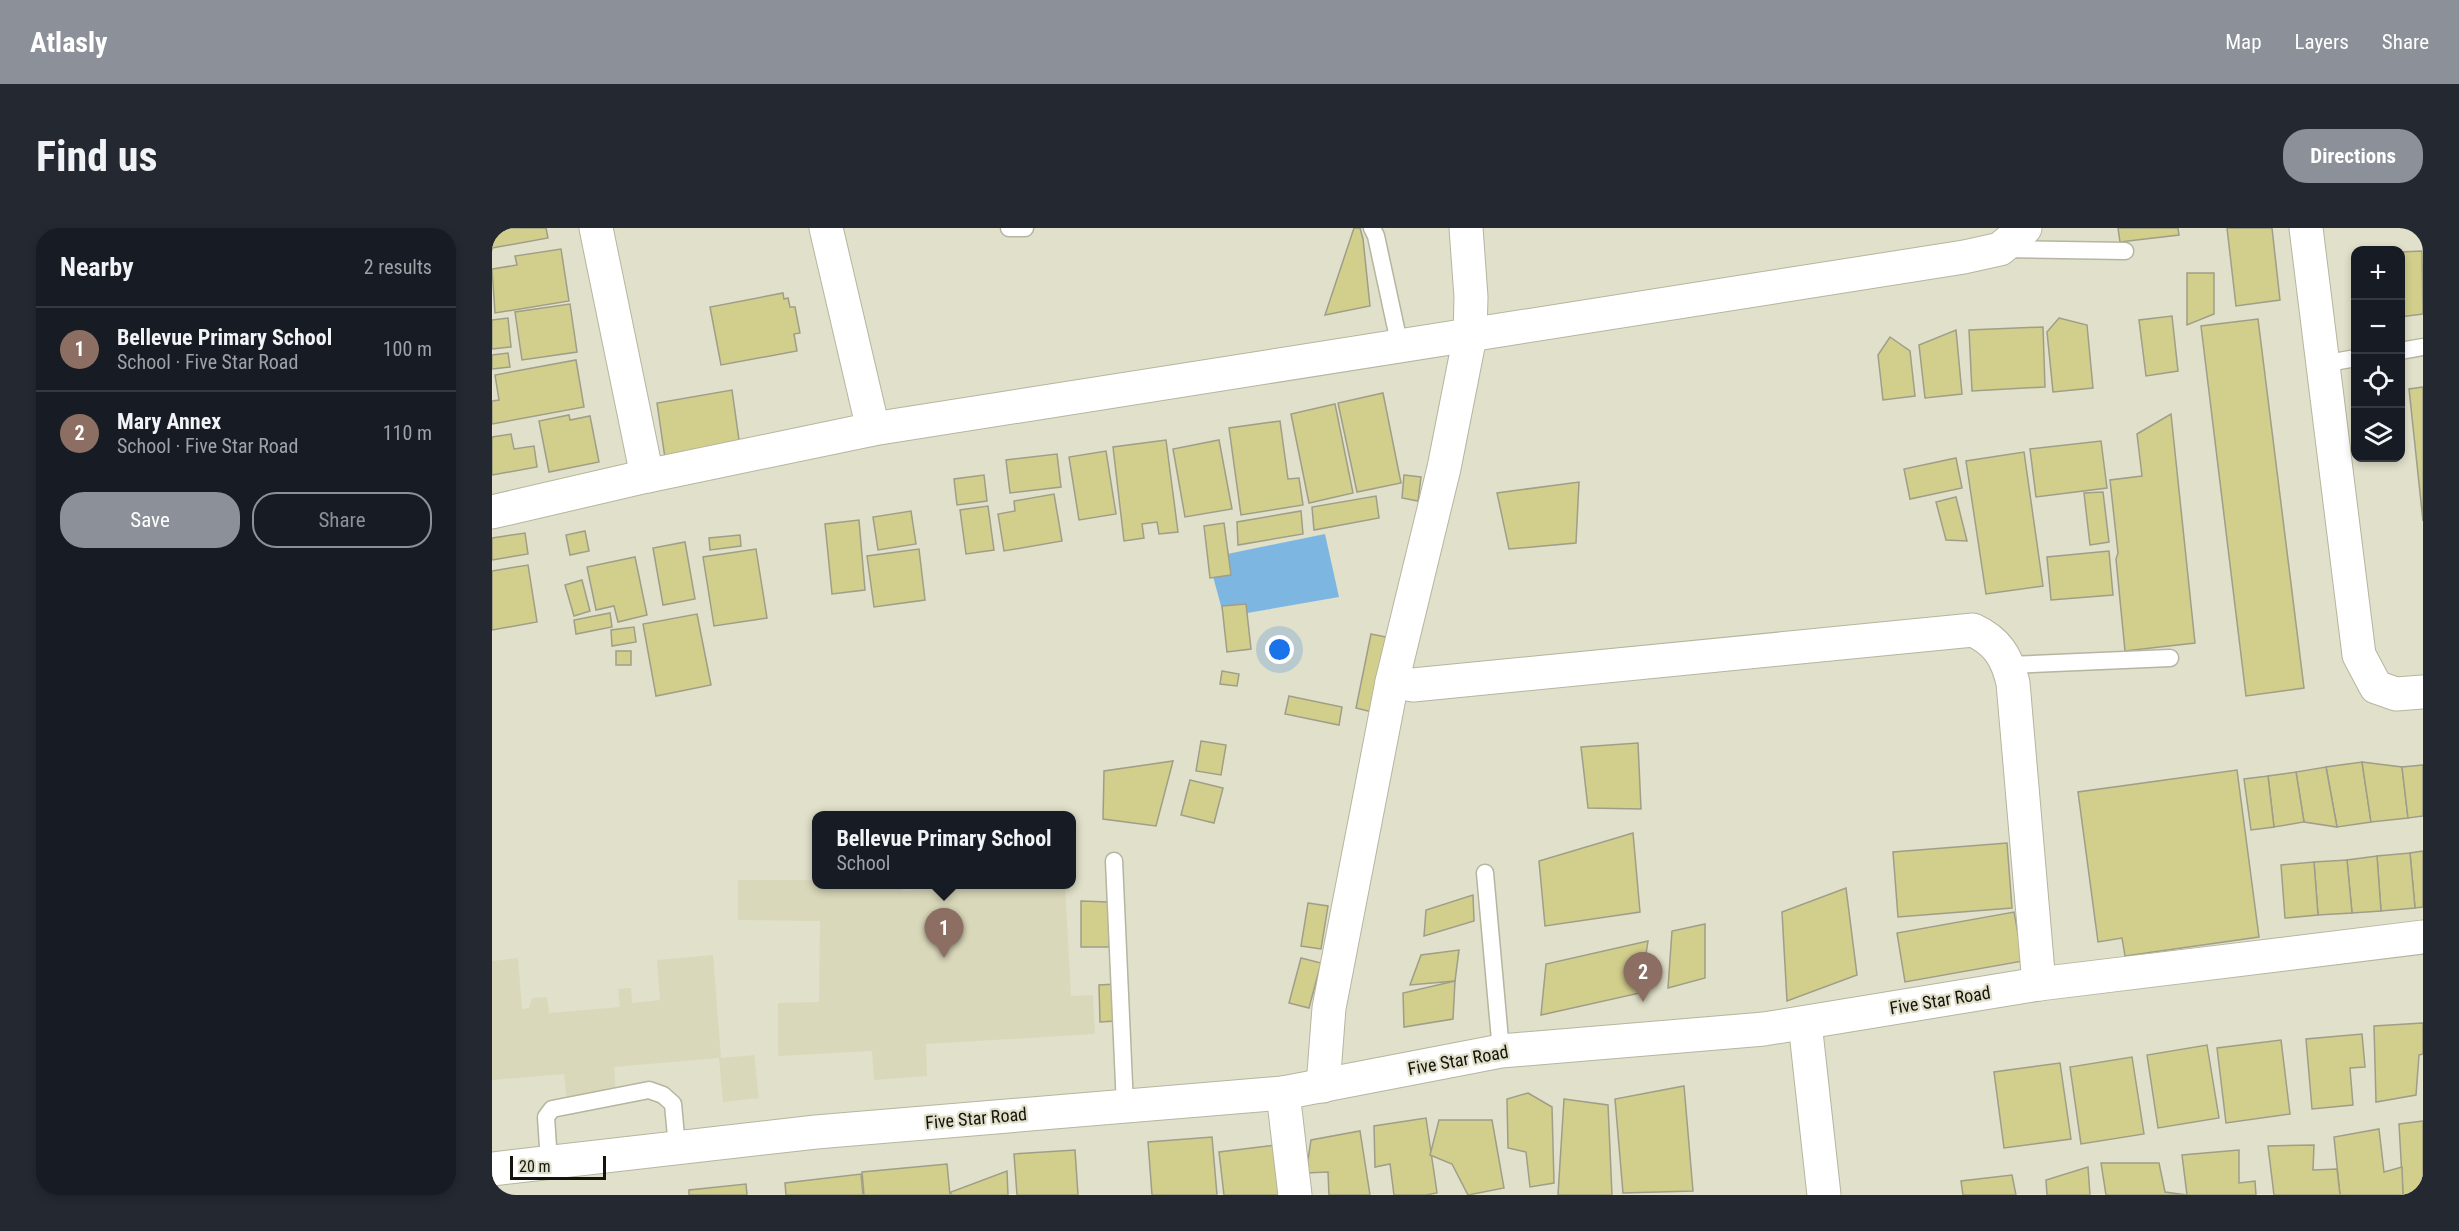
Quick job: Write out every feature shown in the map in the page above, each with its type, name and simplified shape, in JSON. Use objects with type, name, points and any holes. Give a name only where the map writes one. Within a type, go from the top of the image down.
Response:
[{"type":"street","points":[[596,228],[647,476]]},
{"type":"street","points":[[826,228],[873,429]]},
{"type":"street","points":[[1323,1086],[1329,1008],[1392,682],[1444,468],[1470,336],[1471,297],[1466,228]]},
{"type":"street","points":[[492,512],[647,476],[873,429],[1964,257],[2000,249],[2025,228]]},
{"type":"street","points":[[2306,228],[2359,655],[2376,687],[2396,694],[2423,692]]},
{"type":"street","points":[[1392,682],[1425,684],[1973,630],[1989,637],[2009,665],[2013,683],[2039,984]]},
{"type":"street","name":"Five Star Road","points":[[492,1169],[816,1132],[1282,1093],[1501,1051],[1764,1029],[2039,984],[2423,937]]},
{"type":"street","points":[[1805,1023],[1824,1195]]},
{"type":"street","points":[[1282,1093],[1295,1195]]},
{"type":"lane","points":[[1009,228],[1025,228]]},
{"type":"lane","points":[[1372,228],[1376,236],[1400,347]]},
{"type":"lane","points":[[2000,249],[2125,251]]},
{"type":"lane","points":[[2405,350],[2423,347]]},
{"type":"lane","points":[[2322,363],[2351,359]]},
{"type":"lane","points":[[2009,665],[2170,658]]},
{"type":"lane","points":[[1114,861],[1125,1106]]},
{"type":"lane","points":[[1485,873],[1501,1051]]},
{"type":"lane","points":[[549,1162],[546,1117],[552,1109],[649,1090],[663,1095],[673,1104],[677,1148]]},
{"type":"shaded area","points":[[738,880],[812,880],[812,889],[903,889],[903,891],[1065,889],[1071,996],[1093,995],[1095,1034],[926,1044],[927,1076],[874,1080],[872,1051],[778,1056],[778,1003],[819,1002],[820,921],[738,920]]},
{"type":"shaded area","points":[[713,955],[721,1058],[754,1055],[759,1098],[723,1102],[719,1058],[614,1067],[616,1095],[567,1100],[564,1074],[492,1080],[492,961],[518,958],[522,1009],[529,1008],[532,998],[547,997],[549,1013],[620,1007],[618,989],[631,988],[632,1003],[660,1000],[657,960]]},
{"type":"water","points":[[1325,534],[1339,597],[1224,617],[1208,558]]},
{"type":"building","points":[[492,228],[546,228],[548,238],[492,248]]},
{"type":"building","points":[[1354,228],[1360,228],[1363,239],[1370,306],[1325,315]]},
{"type":"building","points":[[2118,228],[2178,228],[2179,235],[2120,242]]},
{"type":"building","points":[[2227,228],[2272,228],[2280,300],[2236,306]]},
{"type":"building","points":[[561,249],[569,301],[495,313],[492,269],[517,265],[515,256]]},
{"type":"building","points":[[2422,251],[2423,314],[2405,316],[2405,252]]},
{"type":"building","points":[[2187,273],[2214,273],[2214,314],[2187,325]]},
{"type":"building","points":[[783,293],[784,299],[788,298],[790,307],[795,307],[800,333],[794,334],[797,351],[721,365],[710,307]]},
{"type":"building","points":[[570,304],[577,352],[522,360],[515,312]]},
{"type":"building","points":[[2172,316],[2178,371],[2146,376],[2139,320]]},
{"type":"building","points":[[508,318],[511,347],[492,349],[492,320]]},
{"type":"building","points":[[2059,318],[2087,325],[2093,388],[2053,392],[2047,332]]},
{"type":"building","points":[[2258,319],[2304,688],[2246,696],[2201,326]]},
{"type":"building","points":[[2043,327],[2045,387],[1972,391],[1969,330]]},
{"type":"building","points":[[1956,330],[1962,394],[1925,398],[1919,345]]},
{"type":"building","points":[[1890,337],[1910,351],[1915,396],[1883,400],[1878,355]]},
{"type":"building","points":[[508,353],[510,367],[492,369],[492,355]]},
{"type":"building","points":[[576,360],[584,407],[492,424],[492,401],[499,400],[495,375]]},
{"type":"building","points":[[2423,387],[2423,521],[2409,389]]},
{"type":"building","points":[[732,390],[739,440],[665,458],[657,403]]},
{"type":"building","points":[[1383,393],[1401,483],[1357,492],[1338,403]]},
{"type":"building","points":[[1335,404],[1353,493],[1309,503],[1291,414]]},
{"type":"building","points":[[2171,414],[2195,643],[2125,651],[2110,480],[2142,476],[2137,434]]},
{"type":"building","points":[[569,415],[570,420],[590,416],[599,462],[549,472],[539,421]]},
{"type":"building","points":[[1280,421],[1288,479],[1299,478],[1303,505],[1241,515],[1229,428]]},
{"type":"building","points":[[511,434],[514,449],[534,446],[537,467],[492,475],[492,437]]},
{"type":"building","points":[[1166,440],[1178,532],[1159,534],[1157,522],[1142,524],[1144,538],[1124,541],[1113,447]]},
{"type":"building","points":[[1219,440],[1232,509],[1185,517],[1173,449]]},
{"type":"building","points":[[2101,441],[2107,488],[2036,497],[2030,449]]},
{"type":"building","points":[[1106,451],[1116,514],[1079,520],[1069,457]]},
{"type":"building","points":[[2024,452],[2043,586],[1986,594],[1966,461]]},
{"type":"building","points":[[1057,454],[1061,487],[1010,493],[1006,460]]},
{"type":"building","points":[[1956,458],[1962,488],[1910,499],[1904,469]]},
{"type":"building","points":[[984,475],[987,501],[957,505],[954,479]]},
{"type":"building","points":[[1404,475],[1421,477],[1418,501],[1402,498]]},
{"type":"building","points":[[1579,482],[1576,543],[1509,549],[1497,493]]},
{"type":"building","points":[[2103,492],[2109,542],[2090,545],[2084,493]]},
{"type":"building","points":[[1054,494],[1062,541],[1004,551],[998,514],[1015,511],[1014,501]]},
{"type":"building","points":[[1376,496],[1379,518],[1314,530],[1312,507]]},
{"type":"building","points":[[1956,497],[1967,541],[1946,540],[1936,502]]},
{"type":"building","points":[[988,506],[994,550],[966,554],[960,510]]},
{"type":"building","points":[[911,511],[916,544],[878,550],[873,517]]},
{"type":"building","points":[[1301,511],[1303,534],[1238,545],[1237,522]]},
{"type":"building","points":[[859,520],[865,590],[832,594],[825,524]]},
{"type":"building","points":[[1224,523],[1231,575],[1210,578],[1204,526]]},
{"type":"building","points":[[585,531],[589,551],[570,555],[566,535]]},
{"type":"building","points":[[525,533],[528,554],[492,560],[492,538]]},
{"type":"building","points":[[740,535],[741,546],[710,550],[709,538]]},
{"type":"building","points":[[685,542],[695,599],[663,605],[653,548]]},
{"type":"building","points":[[756,549],[767,618],[714,626],[703,557]]},
{"type":"building","points":[[919,549],[925,600],[874,607],[867,556]]},
{"type":"building","points":[[2109,551],[2113,595],[2051,600],[2047,557]]},
{"type":"building","points":[[635,557],[647,615],[618,622],[614,606],[596,610],[587,567]]},
{"type":"building","points":[[528,565],[537,622],[492,630],[492,571]]},
{"type":"building","points":[[582,580],[590,611],[574,616],[565,585]]},
{"type":"building","points":[[1246,604],[1251,649],[1227,652],[1222,606]]},
{"type":"building","points":[[610,613],[612,627],[576,634],[574,620]]},
{"type":"building","points":[[697,614],[711,685],[656,696],[643,624]]},
{"type":"building","points":[[634,627],[636,642],[612,646],[611,630]]},
{"type":"building","points":[[1371,634],[1391,638],[1376,713],[1356,708]]},
{"type":"building","points":[[616,651],[631,651],[631,665],[616,665]]},
{"type":"building","points":[[1222,671],[1239,674],[1237,686],[1220,684]]},
{"type":"building","points":[[1289,696],[1342,707],[1339,725],[1285,714]]},
{"type":"building","points":[[1201,741],[1226,745],[1221,775],[1196,771]]},
{"type":"building","points":[[1638,743],[1641,809],[1588,808],[1581,747]]},
{"type":"building","points":[[1173,761],[1156,826],[1103,819],[1104,771]]},
{"type":"building","points":[[2362,762],[2371,822],[2337,827],[2326,767]]},
{"type":"building","points":[[2362,762],[2402,767],[2408,818],[2371,822]]},
{"type":"building","points":[[2423,765],[2423,816],[2408,818],[2402,767]]},
{"type":"building","points":[[2326,767],[2337,827],[2304,822],[2296,772]]},
{"type":"building","points":[[2237,770],[2259,937],[2125,956],[2122,938],[2098,942],[2078,792]]},
{"type":"building","points":[[2296,772],[2304,822],[2274,827],[2268,776]]},
{"type":"building","points":[[2268,776],[2274,827],[2251,830],[2244,779]]},
{"type":"building","points":[[1190,780],[1223,788],[1214,823],[1181,815]]},
{"type":"building","points":[[1633,833],[1640,912],[1545,926],[1539,861]]},
{"type":"building","points":[[2007,843],[2012,908],[1898,917],[1893,852]]},
{"type":"building","points":[[2423,851],[2423,907],[2415,908],[2410,853]]},
{"type":"building","points":[[2410,853],[2415,908],[2381,911],[2377,856]]},
{"type":"building","points":[[2377,856],[2381,911],[2352,913],[2347,860]]},
{"type":"building","points":[[2347,860],[2352,913],[2318,915],[2314,862]]},
{"type":"building","points":[[2314,862],[2318,915],[2285,918],[2281,865]]},
{"type":"building","points":[[1846,888],[1857,975],[1787,1001],[1782,912]]},
{"type":"building","points":[[1473,895],[1474,921],[1424,936],[1426,910]]},
{"type":"building","points":[[1081,901],[1109,902],[1109,947],[1081,947]]},
{"type":"building","points":[[1308,903],[1328,906],[1321,949],[1301,946]]},
{"type":"building","points":[[2014,912],[2023,961],[1905,982],[1897,933]]},
{"type":"building","points":[[1705,924],[1705,978],[1668,988],[1672,931]]},
{"type":"building","points":[[1648,941],[1640,993],[1541,1015],[1546,964]]},
{"type":"building","points":[[1459,950],[1455,981],[1410,985],[1421,955]]},
{"type":"building","points":[[1301,958],[1321,963],[1309,1008],[1289,1003]]},
{"type":"building","points":[[1455,981],[1453,1019],[1404,1027],[1403,993]]},
{"type":"building","points":[[1116,984],[1116,1021],[1100,1022],[1099,985]]},
{"type":"building","points":[[2423,1023],[2423,1054],[2419,1055],[2416,1095],[2376,1102],[2374,1026]]},
{"type":"building","points":[[2362,1034],[2365,1067],[2350,1068],[2353,1105],[2312,1109],[2306,1039]]},
{"type":"building","points":[[2281,1040],[2290,1114],[2226,1123],[2217,1048]]},
{"type":"building","points":[[2207,1045],[2219,1118],[2158,1128],[2147,1055]]},
{"type":"building","points":[[2132,1057],[2144,1134],[2081,1144],[2070,1067]]},
{"type":"building","points":[[2060,1063],[2071,1139],[2004,1148],[1994,1072]]},
{"type":"building","points":[[1684,1086],[1693,1191],[1623,1193],[1615,1099]]},
{"type":"building","points":[[1528,1093],[1552,1107],[1554,1183],[1530,1187],[1526,1152],[1508,1148],[1507,1099]]},
{"type":"building","points":[[1564,1099],[1608,1105],[1612,1195],[1558,1195]]},
{"type":"building","points":[[1426,1118],[1437,1193],[1394,1195],[1390,1164],[1375,1167],[1374,1126]]},
{"type":"building","points":[[1439,1120],[1492,1120],[1504,1188],[1468,1195],[1452,1164],[1430,1155]]},
{"type":"building","points":[[2423,1121],[2423,1195],[2403,1195],[2399,1124]]},
{"type":"building","points":[[2379,1129],[2384,1172],[2402,1167],[2403,1195],[2340,1195],[2334,1137]]},
{"type":"building","points":[[1360,1131],[1370,1195],[1329,1195],[1328,1172],[1306,1173],[1311,1140]]},
{"type":"building","points":[[1212,1137],[1217,1195],[1152,1195],[1148,1142]]},
{"type":"building","points":[[1276,1145],[1282,1195],[1224,1195],[1219,1152]]},
{"type":"building","points":[[2314,1145],[2313,1170],[2337,1169],[2340,1195],[2274,1195],[2268,1146]]},
{"type":"building","points":[[1075,1150],[1078,1195],[1017,1195],[1014,1154]]},
{"type":"building","points":[[2239,1150],[2239,1183],[2255,1181],[2256,1195],[2187,1195],[2182,1155]]},
{"type":"building","points":[[2101,1163],[2159,1163],[2165,1192],[2187,1195],[2106,1195]]},
{"type":"building","points":[[947,1164],[950,1195],[864,1195],[862,1172]]},
{"type":"building","points":[[2088,1167],[2090,1195],[2047,1195],[2046,1180]]},
{"type":"building","points":[[1007,1171],[1008,1195],[951,1195],[951,1192]]},
{"type":"building","points":[[861,1174],[863,1195],[786,1195],[785,1183]]},
{"type":"building","points":[[2012,1175],[2016,1195],[1963,1195],[1961,1181]]},
{"type":"building","points":[[746,1184],[747,1195],[689,1195],[689,1190]]},
{"type":"place","name":"Bellevue Primary School","points":[[944,958]]},
{"type":"place","name":"Mary Annex","points":[[1643,1002]]}]
